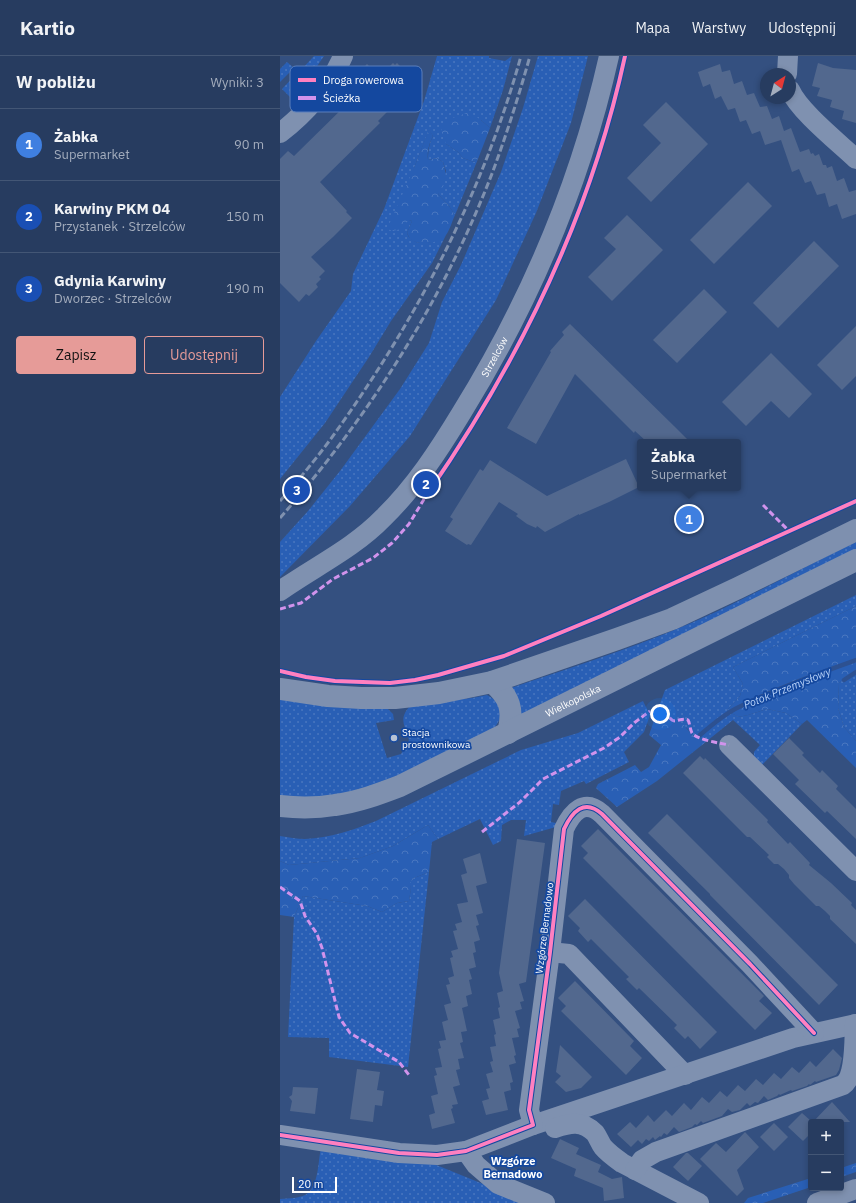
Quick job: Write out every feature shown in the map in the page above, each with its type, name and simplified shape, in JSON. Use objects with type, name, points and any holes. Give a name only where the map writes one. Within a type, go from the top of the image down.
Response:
[{"type":"main road","points":[[280,689],[328,696],[395,698],[440,693],[492,682],[672,619],[856,530]]},
{"type":"main road","name":"Wielkopolska","points":[[280,806],[298,808],[335,805],[364,799],[400,786],[856,560]]},
{"type":"main road","points":[[492,682],[500,689],[507,699],[511,710],[511,722],[508,733]]},
{"type":"street","points":[[338,66],[343,56]]},
{"type":"street","name":"Strzelców","points":[[280,591],[370,531],[399,502],[425,469],[472,396],[505,336],[535,275],[568,197],[597,107],[609,56]]},
{"type":"street","points":[[787,68],[788,56]]},
{"type":"street","points":[[796,100],[805,111],[856,158]]},
{"type":"street","points":[[280,133],[303,112]]},
{"type":"street","points":[[729,745],[856,871]]},
{"type":"street","name":"Wzgórze Bernadowo","points":[[532,1125],[529,1110],[550,952],[564,829],[570,817],[579,809],[590,806],[597,809],[750,964],[814,1033]]},
{"type":"street","name":"Wzgórze Bernadowo","points":[[550,952],[569,954],[685,1075]]},
{"type":"street","points":[[280,1135],[399,1153],[437,1155],[466,1150],[532,1125],[793,1038],[855,1024],[852,1072],[849,1080],[843,1085],[656,1152],[642,1160],[635,1170]]},
{"type":"street","points":[[532,1125],[540,1130],[549,1130],[568,1123],[588,1127],[596,1134],[602,1146],[614,1157],[635,1170],[699,1203]]},
{"type":"street","points":[[466,1150],[476,1165],[498,1184],[545,1203]]},
{"type":"street","points":[[817,1203],[856,1189]]},
{"type":"green space","points":[[314,56],[324,56],[317,66],[305,66]]},
{"type":"green space","points":[[437,56],[489,56],[489,58],[505,61],[512,56],[503,90],[490,128],[481,120],[446,144],[458,152],[463,158],[474,162],[478,159],[455,215],[438,194],[446,171],[443,162],[437,158],[428,160],[429,148],[433,136],[429,130],[414,168],[409,220],[412,221],[407,233],[410,238],[419,243],[428,243],[438,240],[446,235],[432,263],[391,321],[325,423],[280,479],[280,397],[316,341],[351,291],[353,274],[384,209],[420,112],[422,112]]},
{"type":"green space","points":[[538,56],[588,56],[571,123],[536,213],[496,300],[410,436],[350,506],[280,577],[280,542],[308,511],[340,471],[400,389],[429,343],[442,302],[461,265],[501,172],[523,108]]},
{"type":"green space","points":[[287,62],[292,66],[290,66],[290,72],[280,82],[280,69]]},
{"type":"green space","points":[[290,81],[290,97],[282,89]]},
{"type":"green space","points":[[469,112],[490,128],[478,159],[474,162],[463,158],[458,152],[446,144],[441,130],[450,119]]},
{"type":"green space","points":[[429,129],[433,136],[430,142],[428,160],[437,158],[443,162],[445,171],[445,182],[438,194],[455,215],[449,231],[443,238],[434,242],[418,243],[410,239],[407,233],[412,221],[409,220],[401,229],[393,231],[387,229],[414,168]]},
{"type":"green space","points":[[856,542],[856,551],[518,718],[508,689],[614,653],[692,623]]},
{"type":"green space","points":[[856,595],[856,606],[733,667],[743,684],[740,696],[727,710],[738,717],[767,709],[786,713],[802,724],[761,766],[754,758],[754,752],[760,745],[733,720],[707,741],[692,735],[687,728],[675,724],[657,712],[665,690]]},
{"type":"green space","points":[[856,606],[856,670],[839,683],[838,708],[844,727],[856,741],[856,768],[807,720],[802,724],[786,713],[767,709],[738,717],[727,710],[740,696],[743,684],[733,667]]},
{"type":"green space","points":[[856,670],[856,741],[844,727],[838,708],[839,683]]},
{"type":"green space","points":[[487,695],[496,702],[500,710],[499,720],[493,729],[363,793],[328,798],[280,798],[280,696],[387,708],[393,714],[394,720],[376,723],[387,758],[401,754],[409,740],[403,721],[405,713],[412,704]]},
{"type":"green space","points":[[643,701],[650,715],[644,732],[624,752],[629,762],[586,784],[584,781],[561,791],[559,805],[553,804],[551,822],[556,823],[556,827],[524,836],[526,820],[511,820],[502,825],[501,841],[493,845],[480,819],[438,839],[428,825],[393,846],[360,858],[289,865],[280,861],[280,836],[302,839],[323,837],[341,833],[376,821],[521,750],[578,733]]},
{"type":"green space","points":[[657,712],[675,724],[683,724],[692,735],[707,741],[657,781],[617,807],[596,788],[598,784],[635,765],[641,772],[649,767],[661,745],[649,735]]},
{"type":"green space","points":[[428,825],[438,839],[432,842],[429,872],[414,878],[410,883],[411,888],[409,901],[397,903],[382,912],[367,906],[303,896],[294,917],[280,915],[280,861],[289,865],[360,858],[393,846]]},
{"type":"green space","points":[[429,872],[408,1067],[329,1057],[329,1038],[288,1037],[294,917],[303,896],[367,906],[382,912],[397,903],[409,901],[411,888],[409,883],[414,878]]},
{"type":"green space","points":[[321,1148],[429,1162],[530,1203],[280,1203],[280,1199],[302,1196],[312,1189],[318,1172]]},
{"type":"green space","points":[[856,1163],[856,1172],[844,1176],[844,1167]]},
{"type":"green space","points":[[808,1179],[808,1188],[763,1203],[744,1203],[748,1198]]},
{"type":"building","points":[[393,63],[395,65],[397,63],[400,66],[390,66]]},
{"type":"building","points":[[818,63],[833,68],[856,70],[856,123],[842,119],[844,111],[830,107],[832,100],[817,96],[820,88],[812,86]]},
{"type":"building","points":[[720,64],[722,72],[730,70],[734,84],[742,81],[747,95],[754,93],[760,107],[767,106],[772,119],[779,116],[784,131],[791,128],[800,152],[809,149],[811,154],[813,153],[815,156],[819,154],[823,165],[826,165],[827,168],[832,166],[837,181],[844,178],[849,192],[856,190],[856,214],[842,219],[837,204],[829,207],[825,193],[817,195],[811,181],[805,183],[799,169],[792,172],[781,140],[765,145],[760,131],[752,134],[746,120],[740,122],[735,108],[728,110],[721,96],[715,99],[710,84],[703,87],[698,72]]},
{"type":"building","points":[[666,102],[708,144],[651,202],[627,178],[661,143],[643,125]]},
{"type":"building","points":[[339,112],[387,112],[378,121],[380,123],[320,182],[352,218],[311,257],[325,271],[319,277],[321,279],[316,284],[318,287],[309,296],[306,294],[299,302],[280,283],[280,159],[288,151],[294,156]]},
{"type":"building","points":[[748,182],[772,206],[714,264],[690,240]]},
{"type":"building","points":[[627,215],[663,250],[612,301],[588,277],[616,249],[604,238]]},
{"type":"building","points":[[814,241],[839,266],[778,328],[753,303]]},
{"type":"building","points":[[704,289],[727,312],[677,363],[653,340]]},
{"type":"building","points":[[570,324],[687,439],[644,439],[635,431],[634,433],[575,374],[536,444],[507,428],[551,352],[550,351],[564,335],[562,332]]},
{"type":"building","points":[[856,326],[856,376],[842,390],[817,365]]},
{"type":"building","points":[[771,353],[812,394],[789,418],[771,401],[746,426],[722,402]]},
{"type":"building","points":[[626,459],[637,483],[637,488],[609,502],[579,514],[545,532],[537,526],[536,528],[527,524],[516,516],[518,514],[499,502],[471,545],[467,545],[445,531],[453,519],[450,517],[480,469],[483,471],[490,460],[547,496]]},
{"type":"building","points":[[789,738],[804,753],[802,755],[820,773],[822,770],[838,786],[836,789],[856,809],[856,839],[827,811],[825,813],[795,784],[799,780],[773,754]]},
{"type":"building","points":[[700,756],[704,760],[705,758],[768,820],[767,822],[788,844],[790,842],[810,863],[809,865],[852,903],[851,905],[856,910],[856,944],[830,919],[830,916],[825,911],[819,906],[816,906],[794,884],[784,869],[778,864],[774,864],[767,857],[769,855],[750,837],[747,837],[683,773]]},
{"type":"building","points":[[667,814],[838,985],[819,1005],[648,833]]},
{"type":"building","points":[[598,829],[764,996],[759,1001],[772,1013],[755,1030],[583,858],[588,853],[581,846]]},
{"type":"building","points":[[517,839],[545,843],[526,982],[519,984],[524,1001],[520,1002],[522,1009],[515,1011],[520,1028],[517,1029],[519,1037],[512,1038],[516,1055],[514,1056],[516,1063],[509,1065],[513,1082],[510,1083],[511,1090],[504,1092],[508,1110],[486,1115],[482,1101],[489,1099],[486,1089],[490,1088],[486,1074],[493,1072],[490,1062],[493,1061],[490,1047],[496,1046],[494,1035],[496,1034],[493,1020],[500,1018],[498,1008],[500,1007],[497,993],[503,991],[499,973]]},
{"type":"building","points":[[480,853],[487,883],[476,886],[483,913],[476,915],[479,925],[476,926],[480,940],[474,942],[476,952],[473,953],[476,967],[469,969],[472,979],[469,980],[472,994],[466,996],[468,1006],[462,1008],[467,1031],[461,1032],[463,1042],[460,1043],[464,1058],[458,1059],[460,1069],[456,1070],[460,1085],[453,1087],[458,1104],[452,1105],[453,1108],[451,1109],[455,1123],[432,1129],[429,1115],[435,1113],[431,1096],[438,1094],[434,1076],[437,1075],[435,1068],[442,1067],[438,1049],[441,1048],[439,1041],[446,1040],[442,1022],[448,1020],[444,1005],[451,1003],[446,985],[450,984],[448,978],[454,976],[450,958],[453,957],[451,951],[458,949],[453,931],[457,930],[455,924],[462,922],[457,904],[468,902],[461,875],[467,873],[463,859]]},
{"type":"building","points":[[585,899],[717,1032],[700,1049],[688,1036],[685,1039],[674,1028],[677,1025],[639,988],[637,990],[626,979],[629,977],[591,939],[588,942],[578,931],[580,928],[568,916]]},
{"type":"building","points":[[575,981],[634,1041],[630,1046],[642,1058],[626,1075],[561,1011],[566,1006],[558,998]]},
{"type":"building","points":[[560,1045],[592,1077],[581,1088],[566,1092],[555,1082],[561,1076],[556,1072]]},
{"type":"building","points":[[833,1049],[842,1058],[836,1075],[816,1082],[815,1081],[810,1085],[809,1084],[792,1091],[791,1090],[780,1095],[779,1094],[768,1100],[764,1096],[758,1103],[755,1102],[750,1106],[747,1103],[740,1110],[732,1112],[728,1109],[722,1116],[703,1123],[701,1121],[697,1125],[695,1124],[692,1127],[679,1132],[674,1127],[667,1135],[664,1133],[661,1137],[660,1136],[655,1140],[653,1137],[649,1141],[646,1139],[642,1144],[638,1140],[631,1147],[617,1134],[630,1122],[636,1128],[648,1115],[654,1122],[666,1110],[672,1116],[684,1103],[691,1110],[702,1097],[709,1103],[720,1091],[727,1097],[738,1085],[745,1091],[756,1079],[763,1085],[774,1073],[781,1079],[792,1067],[799,1073],[810,1061],[816,1067]]},
{"type":"building","points":[[357,1069],[380,1072],[377,1090],[384,1091],[382,1106],[375,1105],[373,1122],[350,1119]]},
{"type":"building","points":[[293,1087],[318,1088],[315,1114],[290,1111],[292,1101],[289,1097],[292,1095]]},
{"type":"building","points":[[832,1102],[850,1122],[844,1122],[844,1119],[816,1119]]},
{"type":"building","points":[[802,1113],[809,1119],[808,1136],[803,1141],[788,1127]]},
{"type":"building","points":[[774,1123],[788,1137],[774,1151],[760,1137]]},
{"type":"building","points":[[745,1132],[759,1147],[737,1170],[744,1189],[737,1196],[700,1159],[716,1143],[726,1152]]},
{"type":"building","points":[[560,1139],[579,1148],[576,1154],[601,1165],[598,1172],[612,1179],[622,1177],[624,1198],[604,1201],[603,1188],[574,1176],[576,1169],[551,1158]]},
{"type":"building","points":[[686,1153],[688,1153],[702,1166],[688,1181],[673,1167]]},
{"type":"waterway","name":"Potok Przemysłowy","points":[[700,735],[725,715],[755,699],[856,660]]},
{"type":"waterway","points":[[844,680],[856,672]]},
{"type":"railway","points":[[280,501],[340,426],[397,339],[423,294],[469,202],[506,105],[521,56]]},
{"type":"railway","points":[[280,518],[313,479],[374,397],[428,310],[452,265],[493,171],[513,114],[530,56]]},
{"type":"marked path","points":[[280,609],[301,603],[333,579],[373,558],[392,543],[409,524],[429,491]]},
{"type":"marked path","points":[[763,505],[790,532]]},
{"type":"marked path","points":[[656,707],[664,711],[674,721],[684,719],[688,720],[692,733],[699,738],[729,745]]},
{"type":"marked path","points":[[482,832],[520,802],[543,779],[604,748],[620,737],[634,723],[650,711]]},
{"type":"marked path","points":[[280,887],[300,901],[305,916],[317,934],[322,948],[339,1017],[350,1033],[399,1062],[409,1075]]},
{"type":"cycle path","points":[[428,493],[493,391],[522,338],[548,284],[572,229],[593,172],[611,115],[625,56]]},
{"type":"cycle path","points":[[280,671],[306,677],[335,681],[390,683],[438,675],[504,656],[601,616],[856,501]]},
{"type":"cycle path","points":[[280,1135],[399,1153],[437,1155],[466,1151],[533,1125],[529,1110],[550,952],[564,829],[571,817],[579,809],[584,807],[596,809],[602,814],[750,964],[814,1033]]},
{"type":"place","name":"Karwiny PKM 04","points":[[426,484]]},
{"type":"place","name":"Gdynia Karwiny","points":[[297,490]]},
{"type":"place","name":"Żabka","points":[[689,519]]},
{"type":"place","name":"Stacja prostownikowa","points":[[394,738]]},
{"type":"district","name":"Wzgórze Bernadowo","points":[[513,1167]]}]
